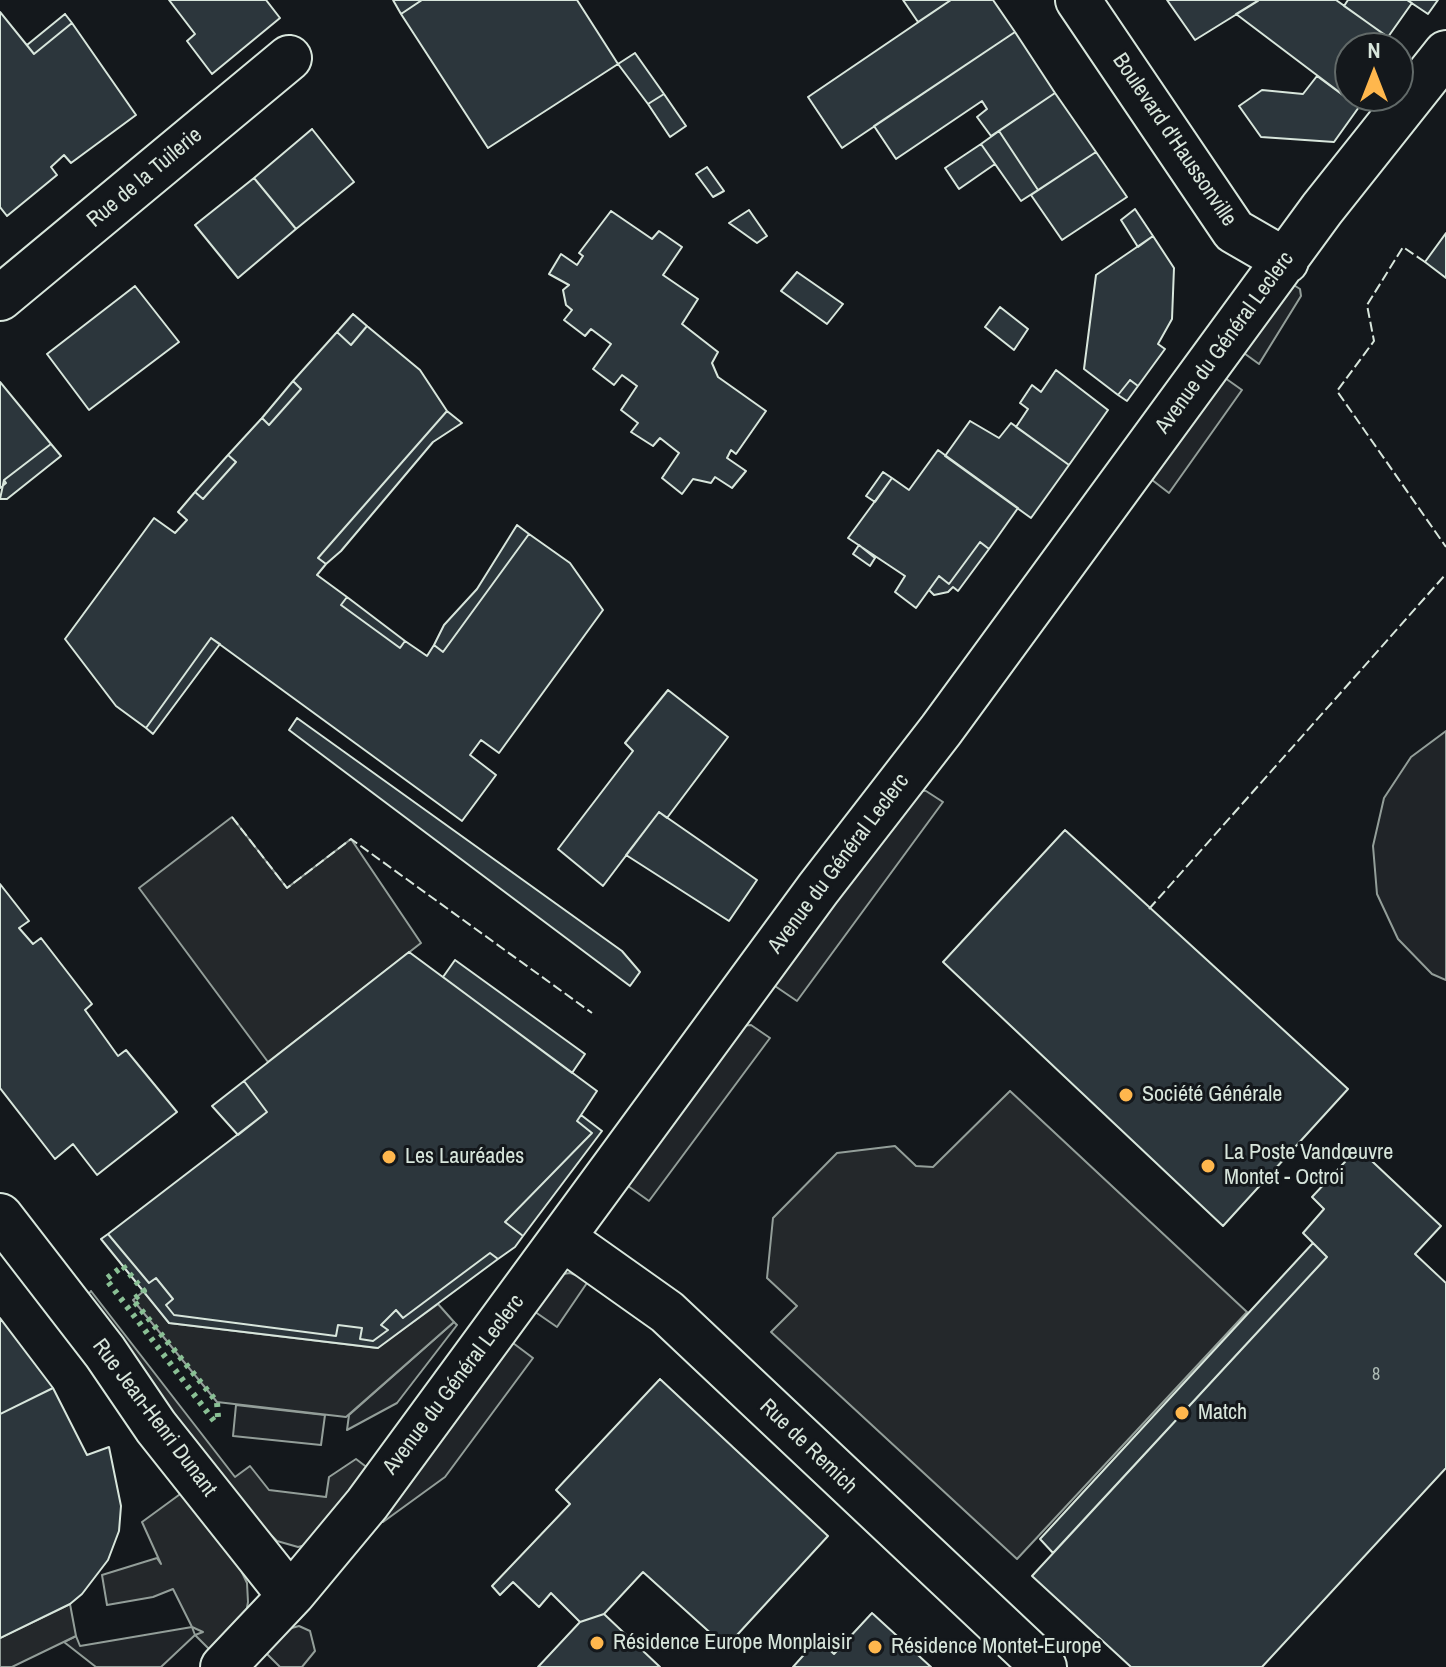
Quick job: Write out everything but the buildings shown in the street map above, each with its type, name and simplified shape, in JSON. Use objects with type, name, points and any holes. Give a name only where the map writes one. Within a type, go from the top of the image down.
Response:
[{"type":"street","name":"Boulevard d'Haussonville","points":[[1078,0],[1234,231],[1286,261]]},
{"type":"street","name":"Avenue du Général Leclerc","points":[[223,1667],[293,1593],[367,1504],[1344,180],[1446,53]]},
{"type":"street","name":"Rue de la Tuilerie","points":[[0,298],[289,58]]},
{"type":"street","name":"Rue Jean-Henri Dunant","points":[[9,1228],[105,1352],[156,1427],[279,1582],[293,1593]]},
{"type":"street","name":"Rue de Remich","points":[[564,1239],[667,1312],[1044,1667]]},
{"type":"shaded area","points":[[1289,282],[1300,289],[1301,296],[1259,364],[1237,348]]},
{"type":"shaded area","points":[[1218,373],[1242,390],[1169,493],[1143,473]]},
{"type":"shaded area","points":[[1446,731],[1446,980],[1432,974],[1398,939],[1377,894],[1373,846],[1384,798],[1411,757]]},
{"type":"shaded area","points":[[917,790],[926,791],[943,802],[797,1001],[769,982]]},
{"type":"shaded area","points":[[232,817],[287,888],[351,839],[421,943],[268,1062],[139,888]]},
{"type":"shaded area","points":[[751,1025],[770,1038],[649,1201],[621,1181],[741,1026]]},
{"type":"shaded area","points":[[1010,1091],[1247,1312],[1017,1559],[771,1332],[797,1306],[767,1278],[773,1218],[837,1153],[895,1146],[916,1166],[933,1167]]},
{"type":"shaded area","points":[[570,1273],[589,1280],[557,1327],[528,1307],[556,1275]]},
{"type":"shaded area","points":[[91,1291],[235,1477],[250,1466],[269,1490],[326,1497],[329,1477],[356,1459],[373,1472],[318,1542],[298,1547],[277,1541],[264,1528],[83,1301]]},
{"type":"shaded area","points":[[144,1291],[169,1323],[377,1348],[438,1304],[454,1322],[346,1417],[217,1402],[133,1300]]},
{"type":"shaded area","points":[[454,1322],[457,1325],[397,1403],[347,1430],[349,1415]]},
{"type":"shaded area","points":[[505,1337],[533,1358],[445,1477],[383,1522],[377,1520]]},
{"type":"shaded area","points":[[236,1405],[325,1415],[321,1445],[233,1436]]},
{"type":"shaded area","points":[[183,1492],[237,1562],[247,1583],[244,1624],[213,1653],[195,1635],[203,1632],[192,1627],[173,1589],[153,1597],[107,1605],[102,1575],[157,1558],[161,1564],[142,1522]]},
{"type":"shaded area","points":[[70,1604],[76,1636],[12,1667],[0,1667],[0,1638]]},
{"type":"shaded area","points":[[299,1626],[310,1631],[315,1651],[302,1667],[280,1667],[265,1652],[288,1629]]},
{"type":"shaded area","points":[[192,1627],[195,1635],[161,1667],[96,1667],[64,1642],[76,1636],[80,1646]]},
{"type":"hedge","points":[[123,1266],[144,1291],[133,1300],[217,1402],[218,1417],[214,1421],[106,1279],[123,1266]]},
{"type":"fence","points":[[1425,262],[1403,247],[1367,305],[1374,341],[1337,391],[1446,547]]},
{"type":"fence","points":[[1149,909],[1446,574]]},
{"type":"fence","points":[[232,817],[287,888],[351,839],[592,1013]]},
{"type":"place","name":"Société Générale","points":[[1126,1095]]},
{"type":"place","name":"Les Lauréades","points":[[389,1157]]},
{"type":"place","name":"La Poste Vandœuvre Montet - Octroi","points":[[1208,1166]]},
{"type":"place","name":"Match","points":[[1182,1413]]},
{"type":"place","name":"Résidence Europe Monplaisir","points":[[597,1643]]},
{"type":"place","name":"Résidence Montet-Europe","points":[[875,1647]]}]
